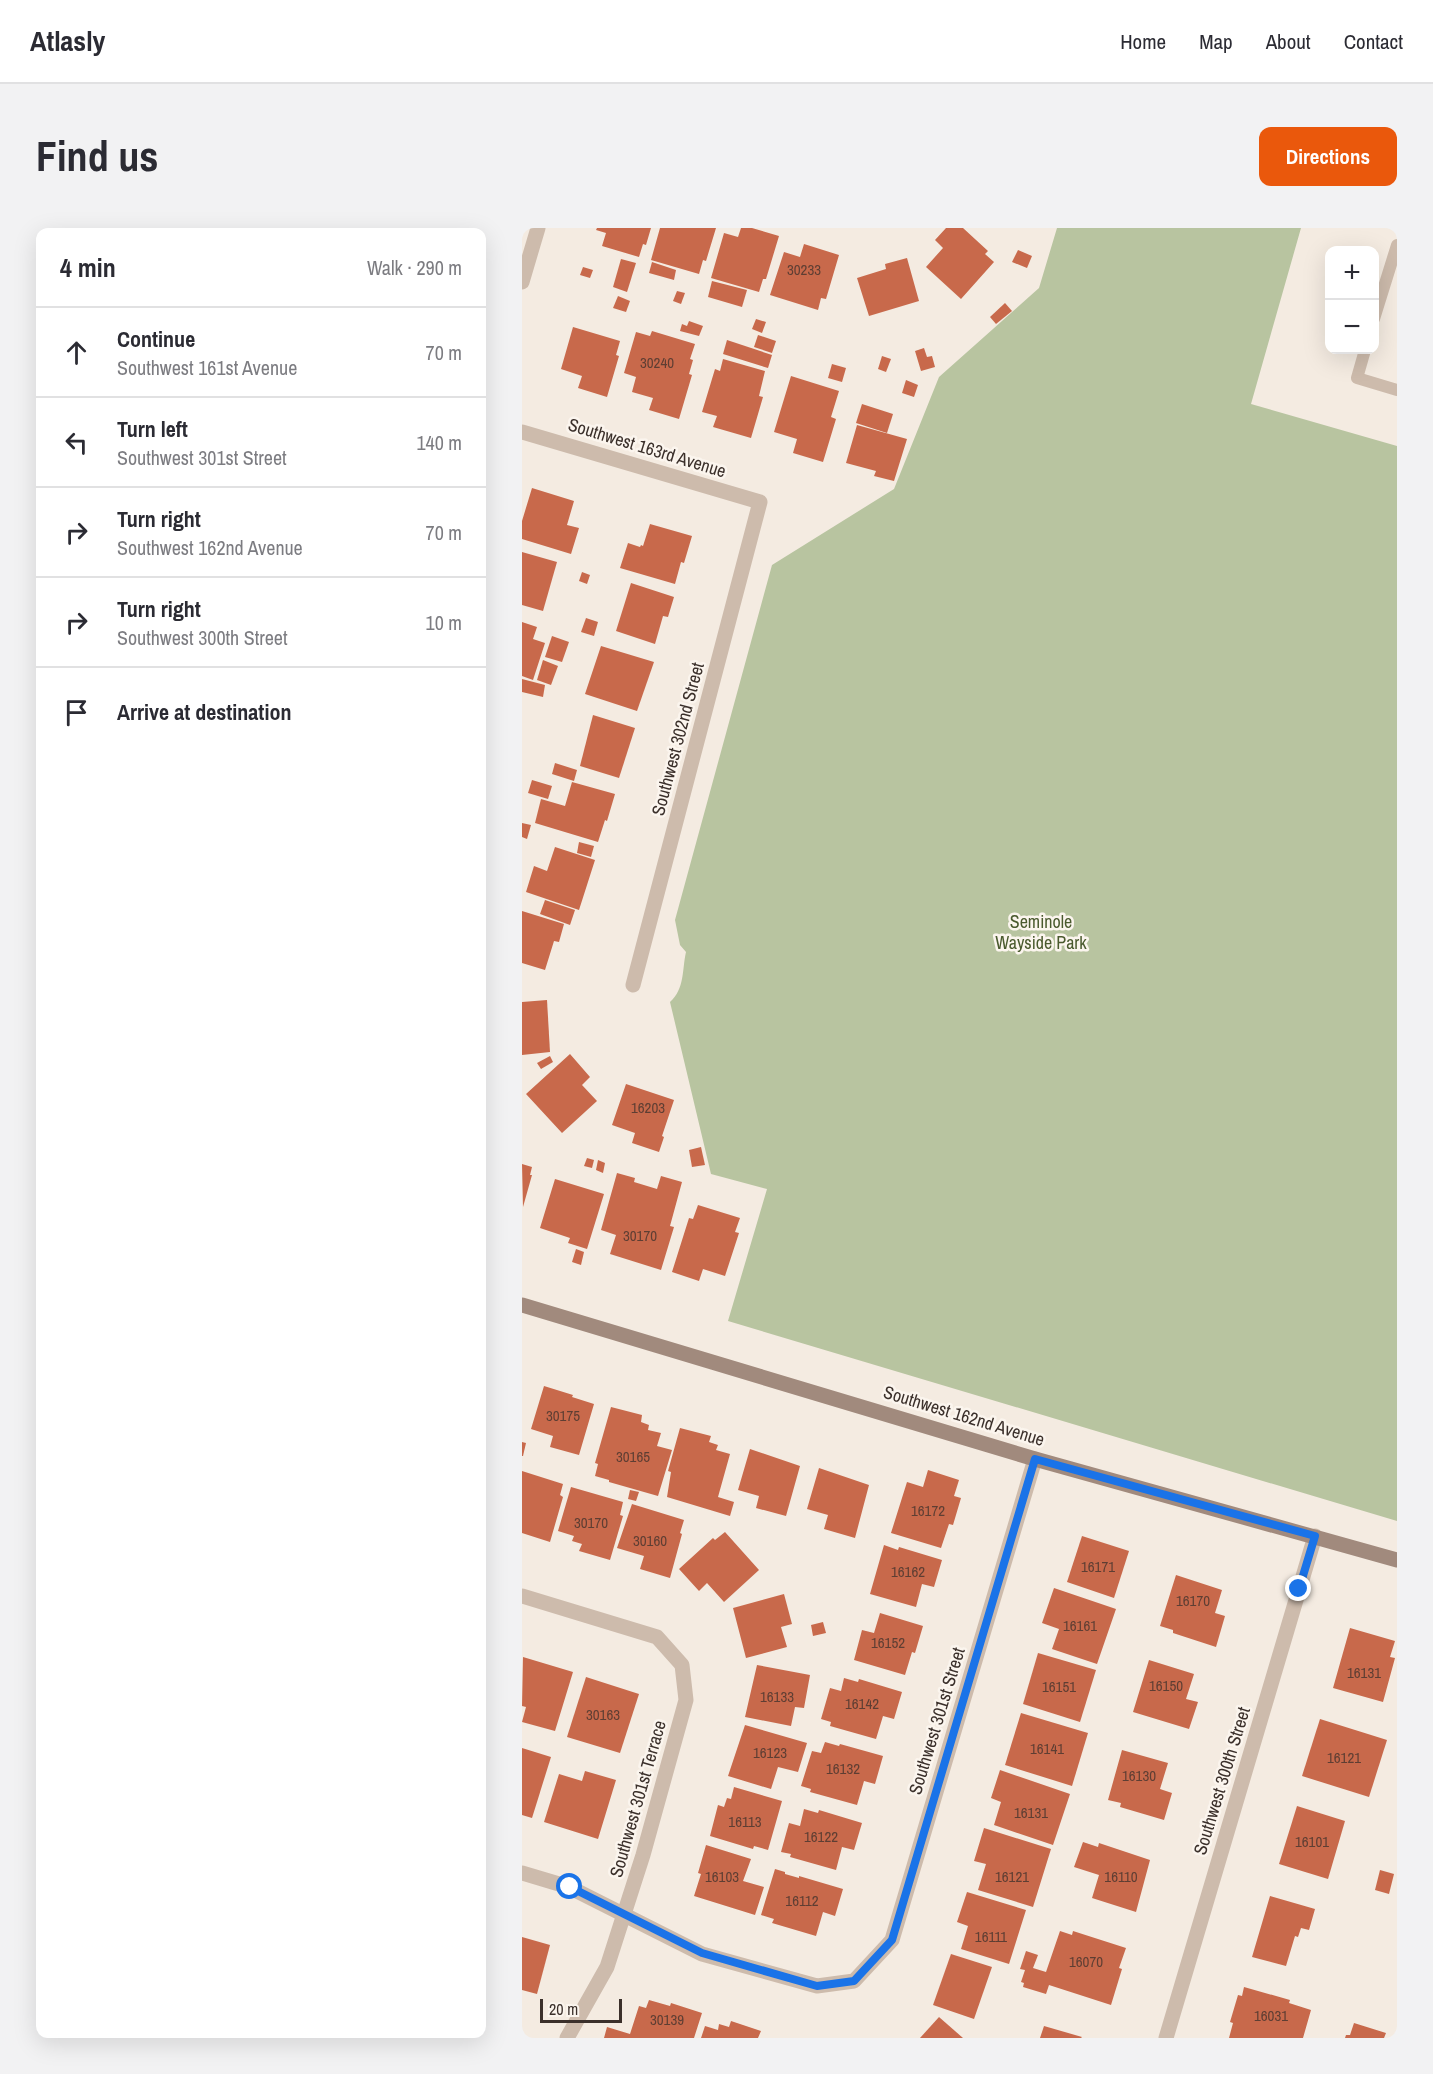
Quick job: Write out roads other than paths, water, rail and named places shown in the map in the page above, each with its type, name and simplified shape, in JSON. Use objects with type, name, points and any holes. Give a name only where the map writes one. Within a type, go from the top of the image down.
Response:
[{"type":"street","points":[[522,282],[538,228]]},
{"type":"street","name":"Southwest 163rd Avenue","points":[[522,432],[760,502]]},
{"type":"street","name":"Southwest 302nd Street","points":[[633,985],[760,502]]},
{"type":"street","name":"Southwest 162nd Avenue","points":[[522,1305],[1035,1459],[1397,1560]]},
{"type":"street","name":"Southwest 301st Street","points":[[624,1914],[702,1953],[817,1986],[854,1981],[892,1940],[1035,1459]]},
{"type":"street","name":"Southwest 300th Street","points":[[1166,2038],[1315,1536]]},
{"type":"street","name":"Southwest 301st Terrace","points":[[522,1596],[657,1637],[682,1665],[686,1700],[643,1855],[607,1967],[567,2038]]},
{"type":"street","points":[[522,1873],[570,1887],[624,1914]]},
{"type":"lane","points":[[1379,303],[1397,244]]},
{"type":"lane","points":[[1364,354],[1357,378],[1397,390]]},
{"type":"park label","name":"Seminole Wayside Park","points":[[1041,932]]}]
